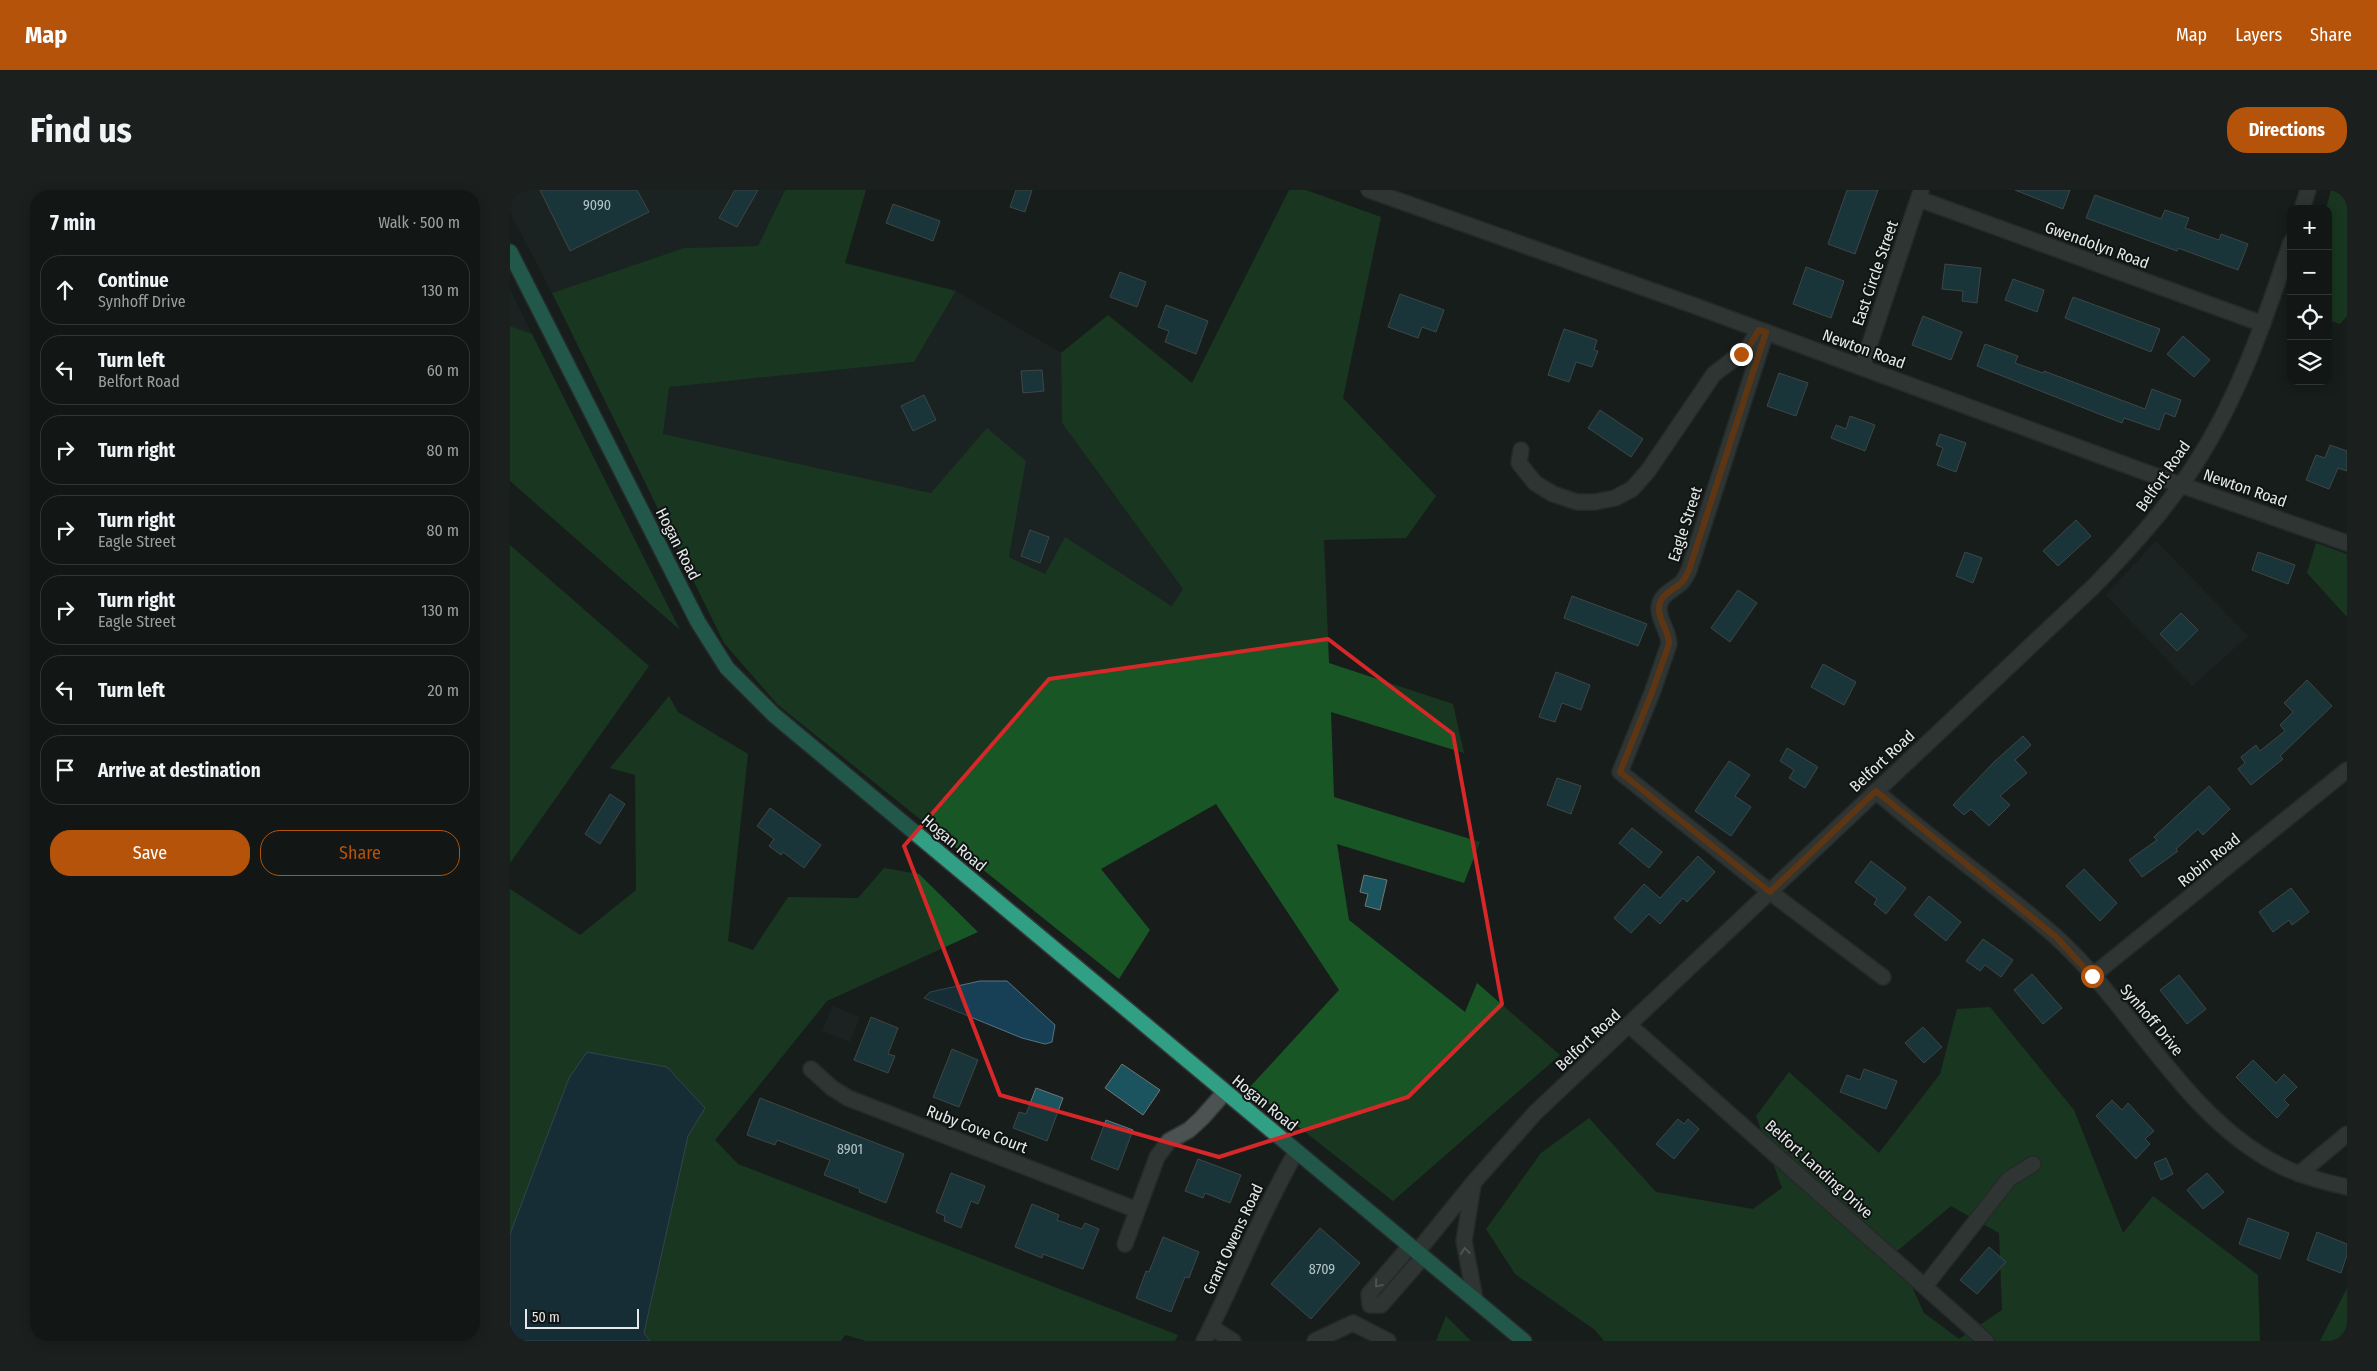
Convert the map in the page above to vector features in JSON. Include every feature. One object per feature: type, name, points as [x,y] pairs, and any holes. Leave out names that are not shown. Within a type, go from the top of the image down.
[{"type":"main road","name":"Hogan Road","points":[[510,252],[698,622],[727,668],[774,716],[1224,1093],[1524,1341]]},
{"type":"street","name":"Newton Road","points":[[1369,190],[2347,542]]},
{"type":"street","points":[[2303,205],[2308,190]]},
{"type":"street","name":"Gwendolyn Road","points":[[1920,195],[2263,324]]},
{"type":"street","name":"East Circle Street","points":[[1862,367],[1920,195]]},
{"type":"street","name":"Belfort Road","points":[[1353,1323],[1370,1305],[1369,1294],[1417,1252],[1474,1182],[1535,1113],[2093,587],[2134,545],[2182,484],[2199,459],[2234,394],[2263,324],[2288,250]]},
{"type":"street","points":[[1521,450],[1519,463],[1535,483],[1553,494],[1577,502],[1594,502],[1615,498],[1632,489],[1648,471],[1714,374],[1748,348],[1762,331]]},
{"type":"street","name":"Eagle Street","points":[[1762,331],[1689,570],[1682,582],[1665,595],[1660,602],[1659,611],[1669,636],[1669,644],[1620,772],[1770,892]]},
{"type":"street","name":"Robin Road","points":[[2092,976],[2347,770]]},
{"type":"street","name":"Synhoff Drive","points":[[1876,791],[2056,937],[2092,976],[2189,1092],[2225,1127],[2254,1150],[2279,1165],[2299,1174],[2347,1187]]},
{"type":"street","points":[[1770,892],[1883,977]]},
{"type":"street","name":"Belfort Landing Drive","points":[[1629,1024],[1986,1341]]},
{"type":"street","name":"Ruby Cove Court","points":[[812,1069],[832,1088],[848,1098],[1137,1210]]},
{"type":"street","points":[[1125,1244],[1157,1157],[1169,1141],[1188,1130],[1202,1118],[1224,1093]]},
{"type":"street","points":[[2299,1174],[2347,1134]]},
{"type":"street","name":"Grant Owens Road","points":[[1204,1341],[1273,1192],[1296,1152]]},
{"type":"street","points":[[1925,1286],[2009,1178],[2033,1164]]},
{"type":"street","points":[[1474,1182],[1464,1241],[1475,1299]]},
{"type":"street","points":[[1315,1341],[1353,1323],[1388,1341]]},
{"type":"street","points":[[1211,1327],[1233,1341]]},
{"type":"highlighted area","points":[[1328,639],[1453,734],[1502,1004],[1408,1097],[1219,1157],[1000,1095],[904,846],[1049,679]]},
{"type":"shaded area","points":[[510,190],[785,190],[758,246],[684,248],[552,293],[510,212]]},
{"type":"shaded area","points":[[510,290],[532,334],[510,326]]},
{"type":"shaded area","points":[[956,291],[1061,353],[1062,423],[1183,589],[1173,606],[1065,537],[1045,574],[1009,557],[1026,461],[931,493],[663,434],[668,387],[914,362]]},
{"type":"shaded area","points":[[2156,541],[2248,636],[2192,686],[2106,595]]},
{"type":"shaded area","points":[[833,1006],[860,1017],[850,1042],[822,1031]]},
{"type":"green space","points":[[785,190],[866,190],[845,263],[956,291],[914,362],[669,387],[663,434],[931,493],[987,428],[1026,461],[1009,557],[1045,574],[1065,537],[1172,606],[1183,589],[1062,423],[1061,353],[1108,315],[1192,383],[1289,190],[1306,190],[1381,217],[1343,398],[1436,496],[1406,538],[1324,540],[1329,663],[1453,704],[1464,753],[1331,712],[1334,797],[1480,842],[1464,883],[1337,844],[1349,920],[1465,1012],[1477,983],[1560,1055],[1393,1201],[1249,1088],[1339,990],[1216,804],[1101,869],[1150,930],[1119,979],[778,705],[724,643],[552,293],[684,248],[758,246]]},
{"type":"green space","points":[[2331,190],[2347,190],[2347,316],[2340,324],[2332,321],[2332,205],[2327,205]]},
{"type":"green space","points":[[510,326],[532,334],[680,630],[510,481]]},
{"type":"green space","points":[[2316,543],[2347,554],[2347,617],[2307,573]]},
{"type":"green space","points":[[510,545],[649,666],[510,863]]},
{"type":"green space","points":[[669,696],[678,712],[748,754],[728,941],[753,950],[788,897],[858,898],[884,868],[919,874],[978,932],[827,1001],[715,1140],[738,1164],[1178,1335],[1175,1341],[866,1341],[845,1335],[841,1341],[650,1341],[644,1333],[688,1136],[704,1108],[667,1067],[587,1052],[569,1078],[510,1234],[510,889],[580,935],[636,890],[635,775],[610,768]]},
{"type":"green space","points":[[1990,1007],[2074,1110],[2123,1233],[2153,1196],[2258,1275],[2260,1341],[1604,1341],[1595,1330],[1515,1274],[1486,1229],[1541,1153],[1589,1118],[1656,1192],[1753,1209],[1782,1188],[1756,1116],[1789,1072],[1879,1153],[1940,1074],[1957,1009]],"holes":[[[1951,1206],[1999,1233],[2002,1310],[1959,1339],[1924,1313],[1896,1252]]]},
{"type":"green space","points":[[2347,1288],[2347,1341],[2320,1341]]},
{"type":"green space","points":[[1446,1316],[1471,1341],[1436,1341]]},
{"type":"water","points":[[980,981],[1007,981],[1055,1025],[1052,1042],[1045,1044],[1022,1038],[924,998],[930,992]]},
{"type":"water","points":[[587,1052],[667,1067],[705,1108],[688,1136],[644,1333],[650,1341],[510,1341],[510,1234],[569,1078]]},
{"type":"building","points":[[540,190],[637,190],[649,212],[570,251]]},
{"type":"building","points":[[735,190],[758,190],[737,227],[719,218]]},
{"type":"building","points":[[1016,190],[1032,190],[1025,212],[1010,207]]},
{"type":"building","points":[[1847,190],[1878,190],[1855,254],[1828,244]]},
{"type":"building","points":[[2015,190],[2070,190],[2063,209]]},
{"type":"building","points":[[2095,195],[2161,219],[2165,210],[2189,218],[2185,228],[2219,240],[2221,234],[2248,244],[2238,270],[2178,248],[2177,251],[2086,218]]},
{"type":"building","points":[[893,204],[940,221],[933,241],[886,223]]},
{"type":"building","points":[[1945,264],[1981,268],[1977,303],[1962,301],[1963,291],[1942,289]]},
{"type":"building","points":[[1806,267],[1844,281],[1831,318],[1793,304]]},
{"type":"building","points":[[1120,272],[1146,282],[1137,307],[1110,297]]},
{"type":"building","points":[[2013,279],[2044,290],[2037,312],[2005,300]]},
{"type":"building","points":[[1400,294],[1444,310],[1436,332],[1422,327],[1418,338],[1388,327]]},
{"type":"building","points":[[2073,297],[2160,329],[2151,352],[2065,318]]},
{"type":"building","points":[[1166,305],[1208,321],[1196,354],[1165,342],[1169,331],[1158,327]]},
{"type":"building","points":[[1923,316],[1962,332],[1951,360],[1912,345]]},
{"type":"building","points":[[1564,329],[1597,340],[1594,350],[1598,351],[1592,367],[1576,362],[1569,382],[1548,375]]},
{"type":"building","points":[[2183,336],[2210,360],[2194,377],[2167,354]]},
{"type":"building","points":[[1985,344],[2018,356],[2015,363],[2043,373],[2044,371],[2145,409],[2152,389],[2181,400],[2175,417],[2165,413],[2159,430],[2124,418],[2122,423],[1977,366]]},
{"type":"building","points":[[1042,370],[1044,391],[1023,393],[1021,371]]},
{"type":"building","points":[[1779,373],[1808,383],[1796,416],[1767,406]]},
{"type":"building","points":[[924,395],[936,420],[913,431],[901,406]]},
{"type":"building","points":[[1600,410],[1643,439],[1631,457],[1588,428]]},
{"type":"building","points":[[1850,416],[1875,425],[1865,451],[1831,438],[1836,425],[1846,429]]},
{"type":"building","points":[[1940,434],[1966,443],[1956,472],[1937,465],[1943,448],[1936,445]]},
{"type":"building","points":[[2330,445],[2347,451],[2347,471],[2338,468],[2329,489],[2306,480],[2316,455],[2325,458]]},
{"type":"building","points":[[2076,520],[2091,536],[2058,566],[2043,551]]},
{"type":"building","points":[[1030,530],[1049,537],[1040,563],[1021,556]]},
{"type":"building","points":[[1965,552],[1982,558],[1973,583],[1956,576]]},
{"type":"building","points":[[2258,552],[2295,565],[2288,584],[2252,570]]},
{"type":"building","points":[[1738,590],[1757,603],[1730,642],[1711,628]]},
{"type":"building","points":[[1572,596],[1647,624],[1638,646],[1564,618]]},
{"type":"building","points":[[2181,613],[2198,630],[2177,651],[2160,634]]},
{"type":"building","points":[[1823,664],[1856,682],[1844,705],[1811,687]]},
{"type":"building","points":[[1556,672],[1590,685],[1581,710],[1562,703],[1555,722],[1539,717]]},
{"type":"building","points":[[2307,680],[2332,706],[2280,756],[2283,759],[2251,785],[2238,769],[2245,763],[2241,757],[2256,745],[2260,751],[2285,731],[2280,725],[2293,712],[2284,703]]},
{"type":"building","points":[[2023,736],[2031,745],[2015,760],[2027,773],[2000,796],[2010,805],[1989,826],[1971,809],[1964,815],[1953,805],[1994,762]]},
{"type":"building","points":[[1787,748],[1818,767],[1805,788],[1789,778],[1794,770],[1780,761]]},
{"type":"building","points":[[1729,761],[1750,775],[1735,796],[1751,807],[1731,836],[1695,811]]},
{"type":"building","points":[[1557,778],[1581,786],[1571,814],[1547,805]]},
{"type":"building","points":[[2209,786],[2230,809],[2203,835],[2198,829],[2176,849],[2178,851],[2142,877],[2129,860],[2157,840],[2154,837]]},
{"type":"building","points":[[610,794],[625,804],[600,844],[585,834]]},
{"type":"building","points":[[770,808],[821,845],[804,868],[783,852],[781,855],[769,846],[774,839],[757,826]]},
{"type":"building","points":[[1632,828],[1662,852],[1649,868],[1619,843]]},
{"type":"building","points":[[1698,856],[1715,872],[1687,902],[1683,898],[1660,924],[1649,914],[1631,933],[1614,918],[1644,884],[1660,898]]},
{"type":"building","points":[[1871,861],[1906,888],[1886,914],[1874,904],[1877,899],[1855,882]]},
{"type":"building","points":[[2084,869],[2117,903],[2100,921],[2066,886]]},
{"type":"building","points":[[1364,875],[1387,880],[1380,910],[1365,906],[1368,894],[1360,892]]},
{"type":"building","points":[[2291,888],[2309,912],[2292,925],[2289,920],[2273,932],[2259,912]]},
{"type":"building","points":[[1929,896],[1961,922],[1946,941],[1914,915]]},
{"type":"building","points":[[1983,939],[2013,960],[2001,977],[1985,965],[1980,971],[1966,961]]},
{"type":"building","points":[[2032,974],[2062,1008],[2043,1024],[2014,990]]},
{"type":"building","points":[[2179,975],[2206,1009],[2187,1024],[2160,990]]},
{"type":"building","points":[[871,1017],[898,1028],[888,1054],[895,1056],[888,1073],[854,1060]]},
{"type":"building","points":[[1923,1027],[1942,1047],[1924,1063],[1905,1043]]},
{"type":"building","points":[[952,1049],[978,1060],[959,1107],[933,1097]]},
{"type":"building","points":[[2253,1060],[2276,1083],[2284,1074],[2297,1087],[2284,1100],[2289,1105],[2277,1118],[2236,1077]]},
{"type":"building","points":[[1122,1064],[1160,1090],[1143,1115],[1105,1088]]},
{"type":"building","points":[[1864,1069],[1897,1081],[1886,1109],[1840,1092],[1847,1075],[1860,1080]]},
{"type":"building","points":[[1036,1088],[1063,1098],[1047,1141],[1013,1128],[1019,1112],[1026,1114]]},
{"type":"building","points":[[760,1098],[904,1154],[886,1203],[859,1192],[860,1189],[824,1175],[830,1160],[777,1140],[775,1145],[747,1135]]},
{"type":"building","points":[[2112,1100],[2122,1110],[2128,1103],[2154,1131],[2145,1139],[2150,1144],[2136,1159],[2096,1116]]},
{"type":"building","points":[[1678,1119],[1684,1124],[1688,1119],[1699,1129],[1674,1159],[1656,1144]]},
{"type":"building","points":[[1106,1120],[1133,1130],[1118,1170],[1091,1159]]},
{"type":"building","points":[[2166,1158],[2173,1174],[2161,1180],[2154,1163]]},
{"type":"building","points":[[1198,1159],[1241,1175],[1230,1203],[1205,1193],[1203,1198],[1185,1191]]},
{"type":"building","points":[[951,1173],[985,1186],[978,1204],[971,1201],[961,1228],[944,1221],[945,1216],[936,1212]]},
{"type":"building","points":[[2207,1173],[2224,1192],[2203,1209],[2187,1190]]},
{"type":"building","points":[[1032,1204],[1059,1215],[1057,1220],[1082,1229],[1085,1223],[1099,1229],[1083,1269],[1043,1254],[1042,1258],[1015,1247]]},
{"type":"building","points":[[2248,1218],[2289,1233],[2280,1259],[2239,1244]]},
{"type":"building","points":[[1320,1228],[1360,1263],[1311,1319],[1271,1284]]},
{"type":"building","points":[[2317,1232],[2347,1244],[2347,1255],[2341,1273],[2307,1260]]},
{"type":"building","points":[[1163,1237],[1199,1252],[1189,1278],[1185,1277],[1171,1312],[1136,1298],[1146,1271],[1149,1272]]},
{"type":"building","points":[[1989,1247],[2006,1262],[1977,1294],[1960,1280]]},
{"type":"route","points":[[1741,354],[1748,348],[1759,330],[1766,332],[1689,570],[1682,582],[1665,595],[1660,602],[1659,611],[1669,636],[1669,644],[1620,772],[1770,892],[1876,791],[2056,937],[2092,976]]}]
